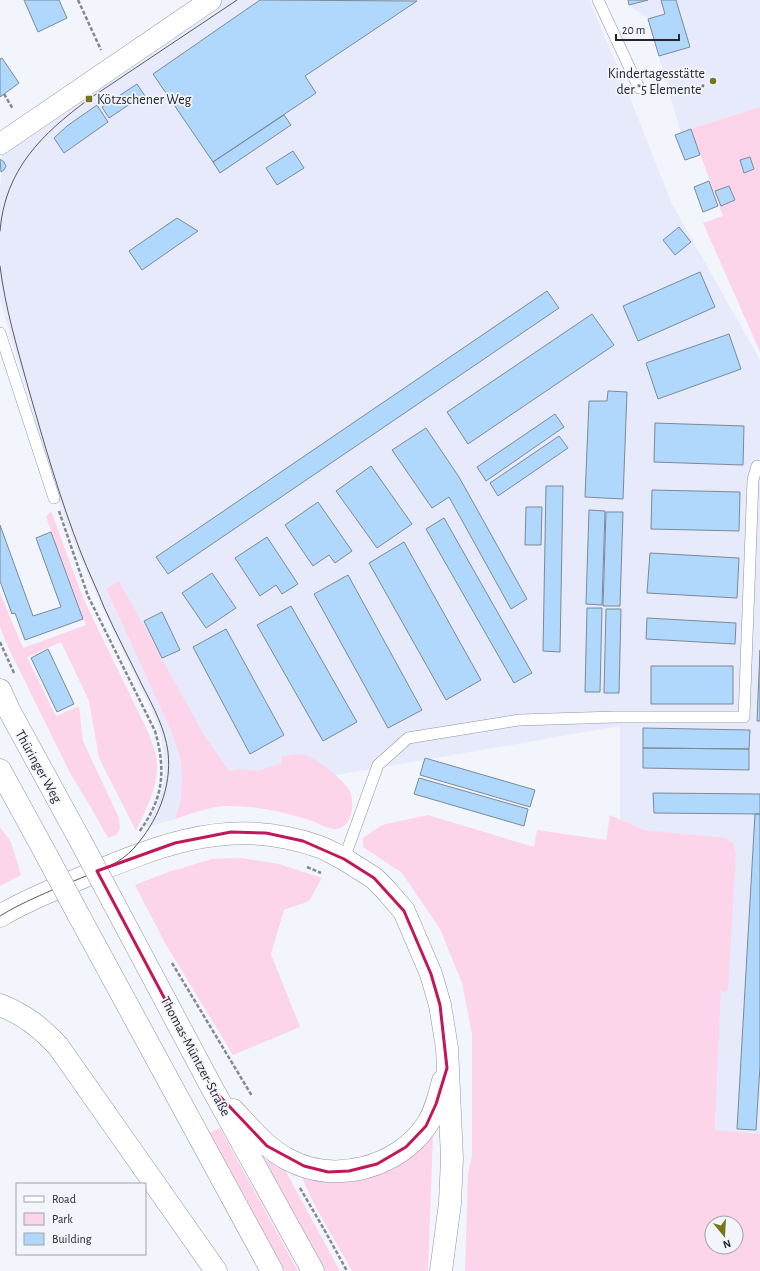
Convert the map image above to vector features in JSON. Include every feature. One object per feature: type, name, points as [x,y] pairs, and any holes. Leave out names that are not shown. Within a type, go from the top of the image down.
[{"type":"main road","name":"Thüringer Weg","points":[[0,690],[9,710],[80,840]]},
{"type":"main road","points":[[0,770],[272,1271]]},
{"type":"main road","points":[[0,916],[34,898],[136,855],[175,842],[231,832],[266,833],[303,841],[320,847],[344,859],[374,878],[404,911],[431,974],[438,999],[447,1048],[452,1158],[450,1203],[441,1271]]},
{"type":"main road","name":"Thomas-Müntzer-Straße","points":[[80,840],[212,1088],[313,1271]]},
{"type":"main road","points":[[0,1006],[28,1018],[44,1030],[58,1046],[216,1271]]},
{"type":"main road","points":[[212,1088],[267,1146],[289,1160],[304,1166],[328,1172],[349,1171],[377,1164],[406,1147],[426,1126],[436,1104],[447,1068]]},
{"type":"street","points":[[0,144],[211,0]]},
{"type":"lane","points":[[598,0],[639,88]]},
{"type":"lane","points":[[0,333],[54,498]]},
{"type":"lane","points":[[344,859],[378,765],[408,738],[518,720],[744,717],[753,480],[757,466]]},
{"type":"path","points":[[78,0],[110,68]]},
{"type":"path","points":[[54,498],[88,596],[155,731],[160,750],[162,771],[160,787],[153,808],[144,825],[136,835],[141,833]]},
{"type":"path","points":[[301,865],[327,876]]},
{"type":"path","points":[[170,958],[221,1045]]},
{"type":"path","points":[[325,1230],[347,1271]]},
{"type":"highlighted area","points":[[231,832],[266,833],[303,841],[344,859],[374,878],[404,911],[431,974],[440,1005],[447,1068],[436,1104],[426,1126],[406,1147],[377,1164],[349,1171],[328,1172],[304,1166],[267,1146],[212,1088],[97,871],[175,843]]},
{"type":"shaded area","points":[[223,0],[589,0],[623,80],[672,204],[760,360],[760,1134],[715,1131],[721,989],[620,841],[620,726],[233,793],[118,581],[106,590],[171,731],[180,757],[182,781],[180,803],[175,819],[145,828],[156,808],[163,786],[165,770],[162,741],[158,725],[101,605],[79,555],[61,508],[0,300],[0,190],[2,154],[82,94]]},
{"type":"shaded area","name":"Kindertagesstätte der \"5 Elemente\"","points":[[628,0],[760,0],[760,107],[681,133],[648,19],[629,5]]},
{"type":"green space","points":[[760,107],[760,352],[703,223],[723,216],[691,129]]},
{"type":"green space","points":[[51,511],[83,598],[149,734],[156,755],[157,775],[155,785],[136,831],[99,758],[89,701],[61,642],[27,657],[56,716],[79,706],[83,741],[119,818],[120,829],[116,835],[108,838],[70,773],[8,647],[0,627],[0,593],[23,648],[86,625],[46,517]]},
{"type":"green space","points":[[119,581],[204,735],[229,771],[241,769],[258,771],[282,763],[281,757],[290,755],[302,754],[310,757],[328,769],[348,788],[352,799],[352,812],[347,823],[342,827],[334,829],[285,813],[233,806],[210,808],[175,819],[180,803],[182,781],[180,757],[171,731],[106,589]]},
{"type":"green space","points":[[428,815],[534,847],[537,830],[606,840],[610,815],[644,830],[726,838],[733,843],[736,852],[728,990],[725,993],[721,990],[715,1130],[760,1134],[760,1271],[465,1271],[468,1173],[472,1156],[472,1034],[462,983],[440,929],[402,873],[363,847],[363,838],[382,825]]},
{"type":"green space","points":[[0,827],[11,842],[21,875],[0,886]]},
{"type":"green space","points":[[242,858],[279,864],[322,878],[309,901],[284,910],[271,954],[300,1027],[233,1055],[165,943],[135,885],[168,872],[212,859]]},
{"type":"green space","points":[[220,1128],[298,1271],[285,1271],[209,1133]]},
{"type":"green space","points":[[430,1135],[433,1137],[428,1271],[352,1271],[318,1211],[301,1175],[315,1179]]},
{"type":"green space","points":[[270,1159],[284,1168],[340,1271],[325,1271],[265,1161]]},
{"type":"building","points":[[24,0],[59,0],[67,18],[38,32]]},
{"type":"building","points":[[260,0],[417,1],[305,76],[316,93],[213,162],[153,74]]},
{"type":"building","points":[[628,0],[648,0],[629,5]]},
{"type":"building","points":[[661,0],[676,0],[690,47],[659,56],[648,19],[665,14]]},
{"type":"building","points":[[2,58],[19,83],[0,97],[0,59]]},
{"type":"building","points":[[137,84],[145,96],[145,100],[141,103],[136,100],[109,118],[102,107]]},
{"type":"building","points":[[97,105],[108,122],[64,153],[54,138],[67,126]]},
{"type":"building","points":[[284,115],[291,125],[220,173],[213,162]]},
{"type":"building","points":[[691,129],[700,155],[685,160],[675,135]]},
{"type":"building","points":[[293,151],[304,168],[277,185],[266,168]]},
{"type":"building","points":[[750,157],[754,169],[744,173],[740,160]]},
{"type":"building","points":[[0,159],[6,166],[1,172]]},
{"type":"building","points":[[709,181],[718,206],[703,212],[694,187]]},
{"type":"building","points":[[729,186],[735,200],[721,206],[715,191]]},
{"type":"building","points":[[177,218],[198,231],[142,270],[129,251]]},
{"type":"building","points":[[679,227],[691,242],[675,255],[663,240]]},
{"type":"building","points":[[700,272],[715,307],[638,341],[623,306]]},
{"type":"building","points":[[547,291],[559,308],[168,574],[156,557]]},
{"type":"building","points":[[592,314],[614,345],[468,444],[447,412]]},
{"type":"building","points":[[729,334],[741,369],[658,399],[646,363]]},
{"type":"building","points":[[608,391],[627,392],[623,499],[585,497],[589,401],[607,401]]},
{"type":"building","points":[[555,414],[564,427],[486,481],[477,467]]},
{"type":"building","points":[[655,423],[744,426],[743,465],[654,462]]},
{"type":"building","points":[[426,428],[459,477],[527,599],[511,609],[449,497],[432,508],[392,450]]},
{"type":"building","points":[[559,436],[568,448],[498,496],[490,483]]},
{"type":"building","points":[[371,466],[412,524],[377,548],[336,491]]},
{"type":"building","points":[[546,486],[563,486],[560,652],[543,651]]},
{"type":"building","points":[[652,490],[740,492],[739,531],[651,529]]},
{"type":"building","points":[[318,502],[352,551],[335,563],[329,555],[313,566],[285,525]]},
{"type":"building","points":[[526,507],[542,507],[541,545],[525,545]]},
{"type":"building","points":[[589,510],[605,511],[602,605],[586,604]]},
{"type":"building","points":[[606,512],[623,512],[620,606],[603,606]]},
{"type":"building","points":[[444,518],[532,673],[514,683],[426,529]]},
{"type":"building","points":[[0,525],[33,616],[61,607],[36,538],[51,532],[83,619],[25,640],[15,613],[12,614],[0,581]]},
{"type":"building","points":[[267,537],[298,584],[282,594],[276,585],[260,596],[235,558]]},
{"type":"building","points":[[404,542],[481,680],[446,700],[369,563]]},
{"type":"building","points":[[650,553],[739,558],[737,598],[647,593]]},
{"type":"building","points":[[212,573],[236,608],[206,628],[182,593]]},
{"type":"building","points":[[348,575],[422,710],[388,728],[314,594]]},
{"type":"building","points":[[291,606],[357,722],[323,741],[257,625]]},
{"type":"building","points":[[587,608],[602,608],[600,692],[585,692]]},
{"type":"building","points":[[606,609],[621,609],[619,693],[604,693]]},
{"type":"building","points":[[162,612],[180,650],[162,658],[144,621]]},
{"type":"building","points":[[647,618],[736,623],[735,644],[646,639]]},
{"type":"building","points":[[226,629],[284,735],[250,754],[193,647]]},
{"type":"building","points":[[48,649],[74,704],[57,712],[31,658]]},
{"type":"building","points":[[760,650],[760,721],[757,721]]},
{"type":"building","points":[[651,666],[733,666],[733,704],[651,704]]},
{"type":"building","points":[[643,728],[750,730],[749,749],[643,748]]},
{"type":"building","points":[[643,748],[749,749],[749,770],[643,768]]},
{"type":"building","points":[[425,758],[535,790],[530,807],[420,775]]},
{"type":"building","points":[[419,778],[528,809],[524,826],[414,794]]},
{"type":"building","points":[[653,793],[760,794],[760,814],[654,813]]},
{"type":"building","points":[[755,814],[760,814],[760,1066],[756,1130],[737,1129]]},
{"type":"tram line","points":[[0,231],[3,209],[9,189],[18,171],[29,155],[56,126],[89,99],[237,0]]},
{"type":"tram line","points":[[0,266],[8,312],[28,387],[66,512],[81,553],[104,607],[158,719],[167,743],[169,765],[165,791],[156,816],[142,838],[128,854],[109,866],[20,905],[0,916]]},
{"type":"place","name":"Kindertagesstätte der \"5 Elemente\"","points":[[713,81]]},
{"type":"place","name":"Kötzschener Weg","points":[[89,99]]}]
